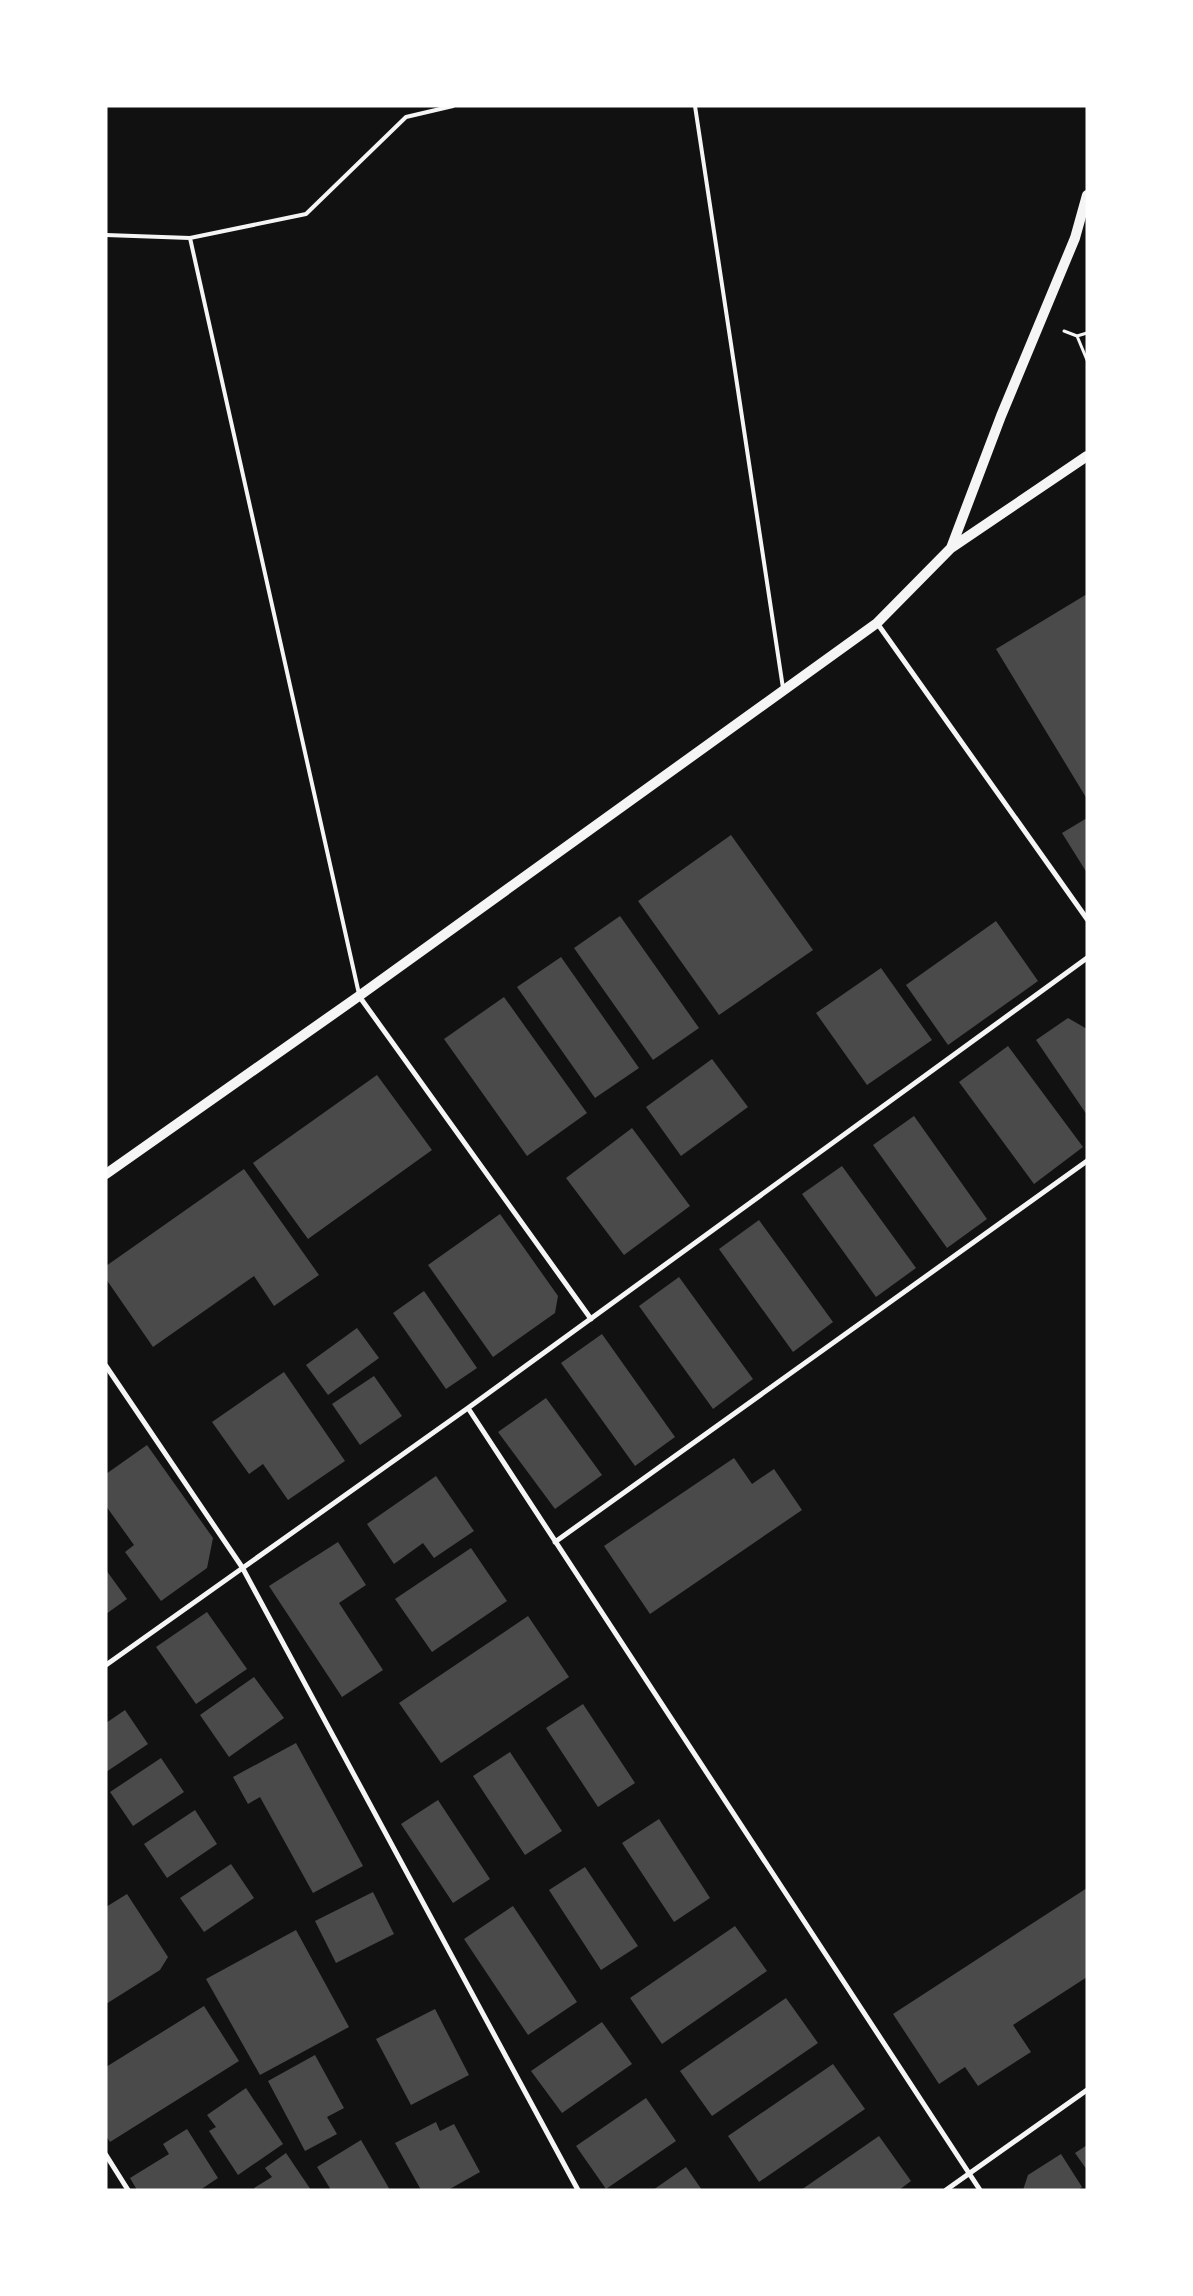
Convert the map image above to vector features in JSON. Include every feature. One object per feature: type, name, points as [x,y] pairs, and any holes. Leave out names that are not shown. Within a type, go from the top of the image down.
[{"type":"main road","points":[[951,548],[1001,416],[1075,238],[1087,195]]},
{"type":"main road","points":[[106,1174],[359,996],[877,623],[951,548],[1087,456]]},
{"type":"street","points":[[877,623],[1087,919]]},
{"type":"street","points":[[106,1665],[468,1408],[1087,958]]},
{"type":"street","points":[[359,996],[590,1319]]},
{"type":"street","points":[[555,1542],[1087,1161]]},
{"type":"street","points":[[106,1366],[242,1567],[578,2190]]},
{"type":"street","points":[[468,1408],[980,2190]]},
{"type":"street","points":[[946,2190],[1087,2090]]},
{"type":"street","points":[[106,2154],[128,2190]]},
{"type":"lane","points":[[106,235],[190,238],[306,214],[406,117],[453,106]]},
{"type":"lane","points":[[695,106],[784,690]]},
{"type":"lane","points":[[190,238],[359,996]]},
{"type":"path","points":[[1087,333],[1077,336],[1087,360]]},
{"type":"building","points":[[1087,594],[1087,799],[996,649]]},
{"type":"building","points":[[1087,818],[1087,873],[1062,833]]},
{"type":"building","points":[[731,835],[813,950],[719,1015],[638,901]]},
{"type":"building","points":[[620,916],[699,1028],[653,1060],[574,948]]},
{"type":"building","points":[[996,921],[1038,981],[948,1045],[906,985]]},
{"type":"building","points":[[561,957],[639,1068],[595,1098],[517,987]]},
{"type":"building","points":[[881,968],[932,1040],[867,1085],[816,1013]]},
{"type":"building","points":[[504,997],[587,1113],[527,1156],[444,1039]]},
{"type":"building","points":[[1068,1018],[1087,1029],[1087,1115],[1036,1040]]},
{"type":"building","points":[[1008,1046],[1083,1147],[1034,1184],[959,1082]]},
{"type":"building","points":[[712,1059],[748,1107],[681,1156],[646,1107]]},
{"type":"building","points":[[377,1075],[432,1150],[308,1239],[253,1163]]},
{"type":"building","points":[[914,1116],[987,1219],[947,1248],[873,1145]]},
{"type":"building","points":[[632,1128],[690,1206],[624,1255],[566,1178]]},
{"type":"building","points":[[842,1166],[916,1268],[876,1297],[802,1194]]},
{"type":"building","points":[[244,1169],[319,1275],[274,1306],[254,1276],[153,1347],[106,1279],[106,1266]]},
{"type":"building","points":[[500,1214],[558,1296],[555,1313],[493,1357],[428,1265]]},
{"type":"building","points":[[759,1220],[833,1322],[793,1352],[719,1249]]},
{"type":"building","points":[[679,1277],[753,1379],[713,1409],[639,1306]]},
{"type":"building","points":[[424,1291],[477,1368],[446,1389],[393,1313]]},
{"type":"building","points":[[357,1328],[379,1358],[328,1395],[306,1365]]},
{"type":"building","points":[[602,1334],[675,1437],[635,1466],[561,1363]]},
{"type":"building","points":[[284,1372],[345,1461],[288,1500],[263,1464],[249,1474],[212,1422]]},
{"type":"building","points":[[374,1376],[402,1416],[360,1445],[332,1404]]},
{"type":"building","points":[[546,1398],[602,1475],[555,1509],[498,1432]]},
{"type":"building","points":[[147,1445],[213,1538],[207,1568],[161,1601],[125,1552],[134,1545],[106,1506],[106,1474]]},
{"type":"building","points":[[734,1458],[752,1484],[774,1469],[802,1510],[650,1614],[604,1546]]},
{"type":"building","points":[[436,1476],[474,1531],[434,1558],[423,1543],[394,1564],[367,1524]]},
{"type":"building","points":[[338,1542],[366,1585],[339,1603],[383,1670],[342,1697],[269,1586]]},
{"type":"building","points":[[471,1548],[507,1601],[432,1652],[395,1599]]},
{"type":"building","points":[[106,1570],[127,1599],[106,1614]]},
{"type":"building","points":[[207,1612],[247,1669],[196,1704],[156,1647]]},
{"type":"building","points":[[528,1616],[569,1677],[441,1763],[399,1703]]},
{"type":"building","points":[[254,1677],[284,1718],[229,1757],[200,1715]]},
{"type":"building","points":[[583,1704],[635,1783],[598,1807],[546,1728]]},
{"type":"building","points":[[125,1710],[148,1744],[106,1772],[106,1723]]},
{"type":"building","points":[[296,1743],[363,1866],[313,1893],[260,1797],[248,1804],[233,1777]]},
{"type":"building","points":[[510,1752],[562,1831],[525,1855],[473,1776]]},
{"type":"building","points":[[161,1758],[184,1792],[133,1826],[110,1792]]},
{"type":"building","points":[[438,1800],[490,1879],[453,1903],[401,1824]]},
{"type":"building","points":[[195,1810],[217,1844],[167,1878],[144,1844]]},
{"type":"building","points":[[659,1819],[710,1898],[674,1922],[622,1843]]},
{"type":"building","points":[[231,1864],[254,1898],[204,1932],[180,1898]]},
{"type":"building","points":[[585,1867],[638,1946],[601,1970],[549,1890]]},
{"type":"building","points":[[1087,1888],[1087,1977],[1013,2025],[1031,2052],[978,2086],[965,2067],[939,2084],[893,2014]]},
{"type":"building","points":[[373,1892],[394,1934],[336,1963],[315,1921]]},
{"type":"building","points":[[127,1894],[168,1957],[160,1970],[106,2004],[106,1907]]},
{"type":"building","points":[[513,1906],[577,2002],[528,2035],[464,1939]]},
{"type":"building","points":[[735,1926],[767,1971],[662,2044],[630,1998]]},
{"type":"building","points":[[296,1930],[349,2027],[260,2075],[206,1979]]},
{"type":"building","points":[[786,1998],[818,2043],[712,2116],[680,2071]]},
{"type":"building","points":[[204,2006],[239,2061],[110,2142],[106,2136],[106,2067]]},
{"type":"building","points":[[435,2009],[469,2075],[411,2105],[376,2039]]},
{"type":"building","points":[[602,2022],[632,2064],[562,2113],[531,2071]]},
{"type":"building","points":[[315,2055],[344,2108],[327,2117],[337,2134],[305,2151],[268,2081]]},
{"type":"building","points":[[833,2064],[865,2109],[759,2182],[728,2136]]},
{"type":"building","points":[[246,2088],[283,2144],[238,2175],[209,2131],[216,2127],[207,2115]]},
{"type":"building","points":[[646,2098],[676,2141],[606,2189],[576,2146]]},
{"type":"building","points":[[436,2122],[440,2131],[454,2124],[480,2172],[448,2190],[421,2190],[395,2143]]},
{"type":"building","points":[[187,2129],[218,2178],[200,2190],[137,2190],[130,2178],[169,2154],[163,2144]]},
{"type":"building","points":[[879,2136],[911,2181],[899,2190],[801,2190]]},
{"type":"building","points":[[361,2140],[390,2190],[331,2190],[317,2167]]},
{"type":"building","points":[[1087,2145],[1087,2170],[1075,2153]]},
{"type":"building","points":[[286,2153],[311,2190],[255,2190],[254,2188],[272,2177],[265,2168]]},
{"type":"building","points":[[1061,2154],[1082,2187],[1078,2190],[1023,2190],[1028,2175]]},
{"type":"building","points":[[686,2167],[702,2190],[653,2190]]}]
